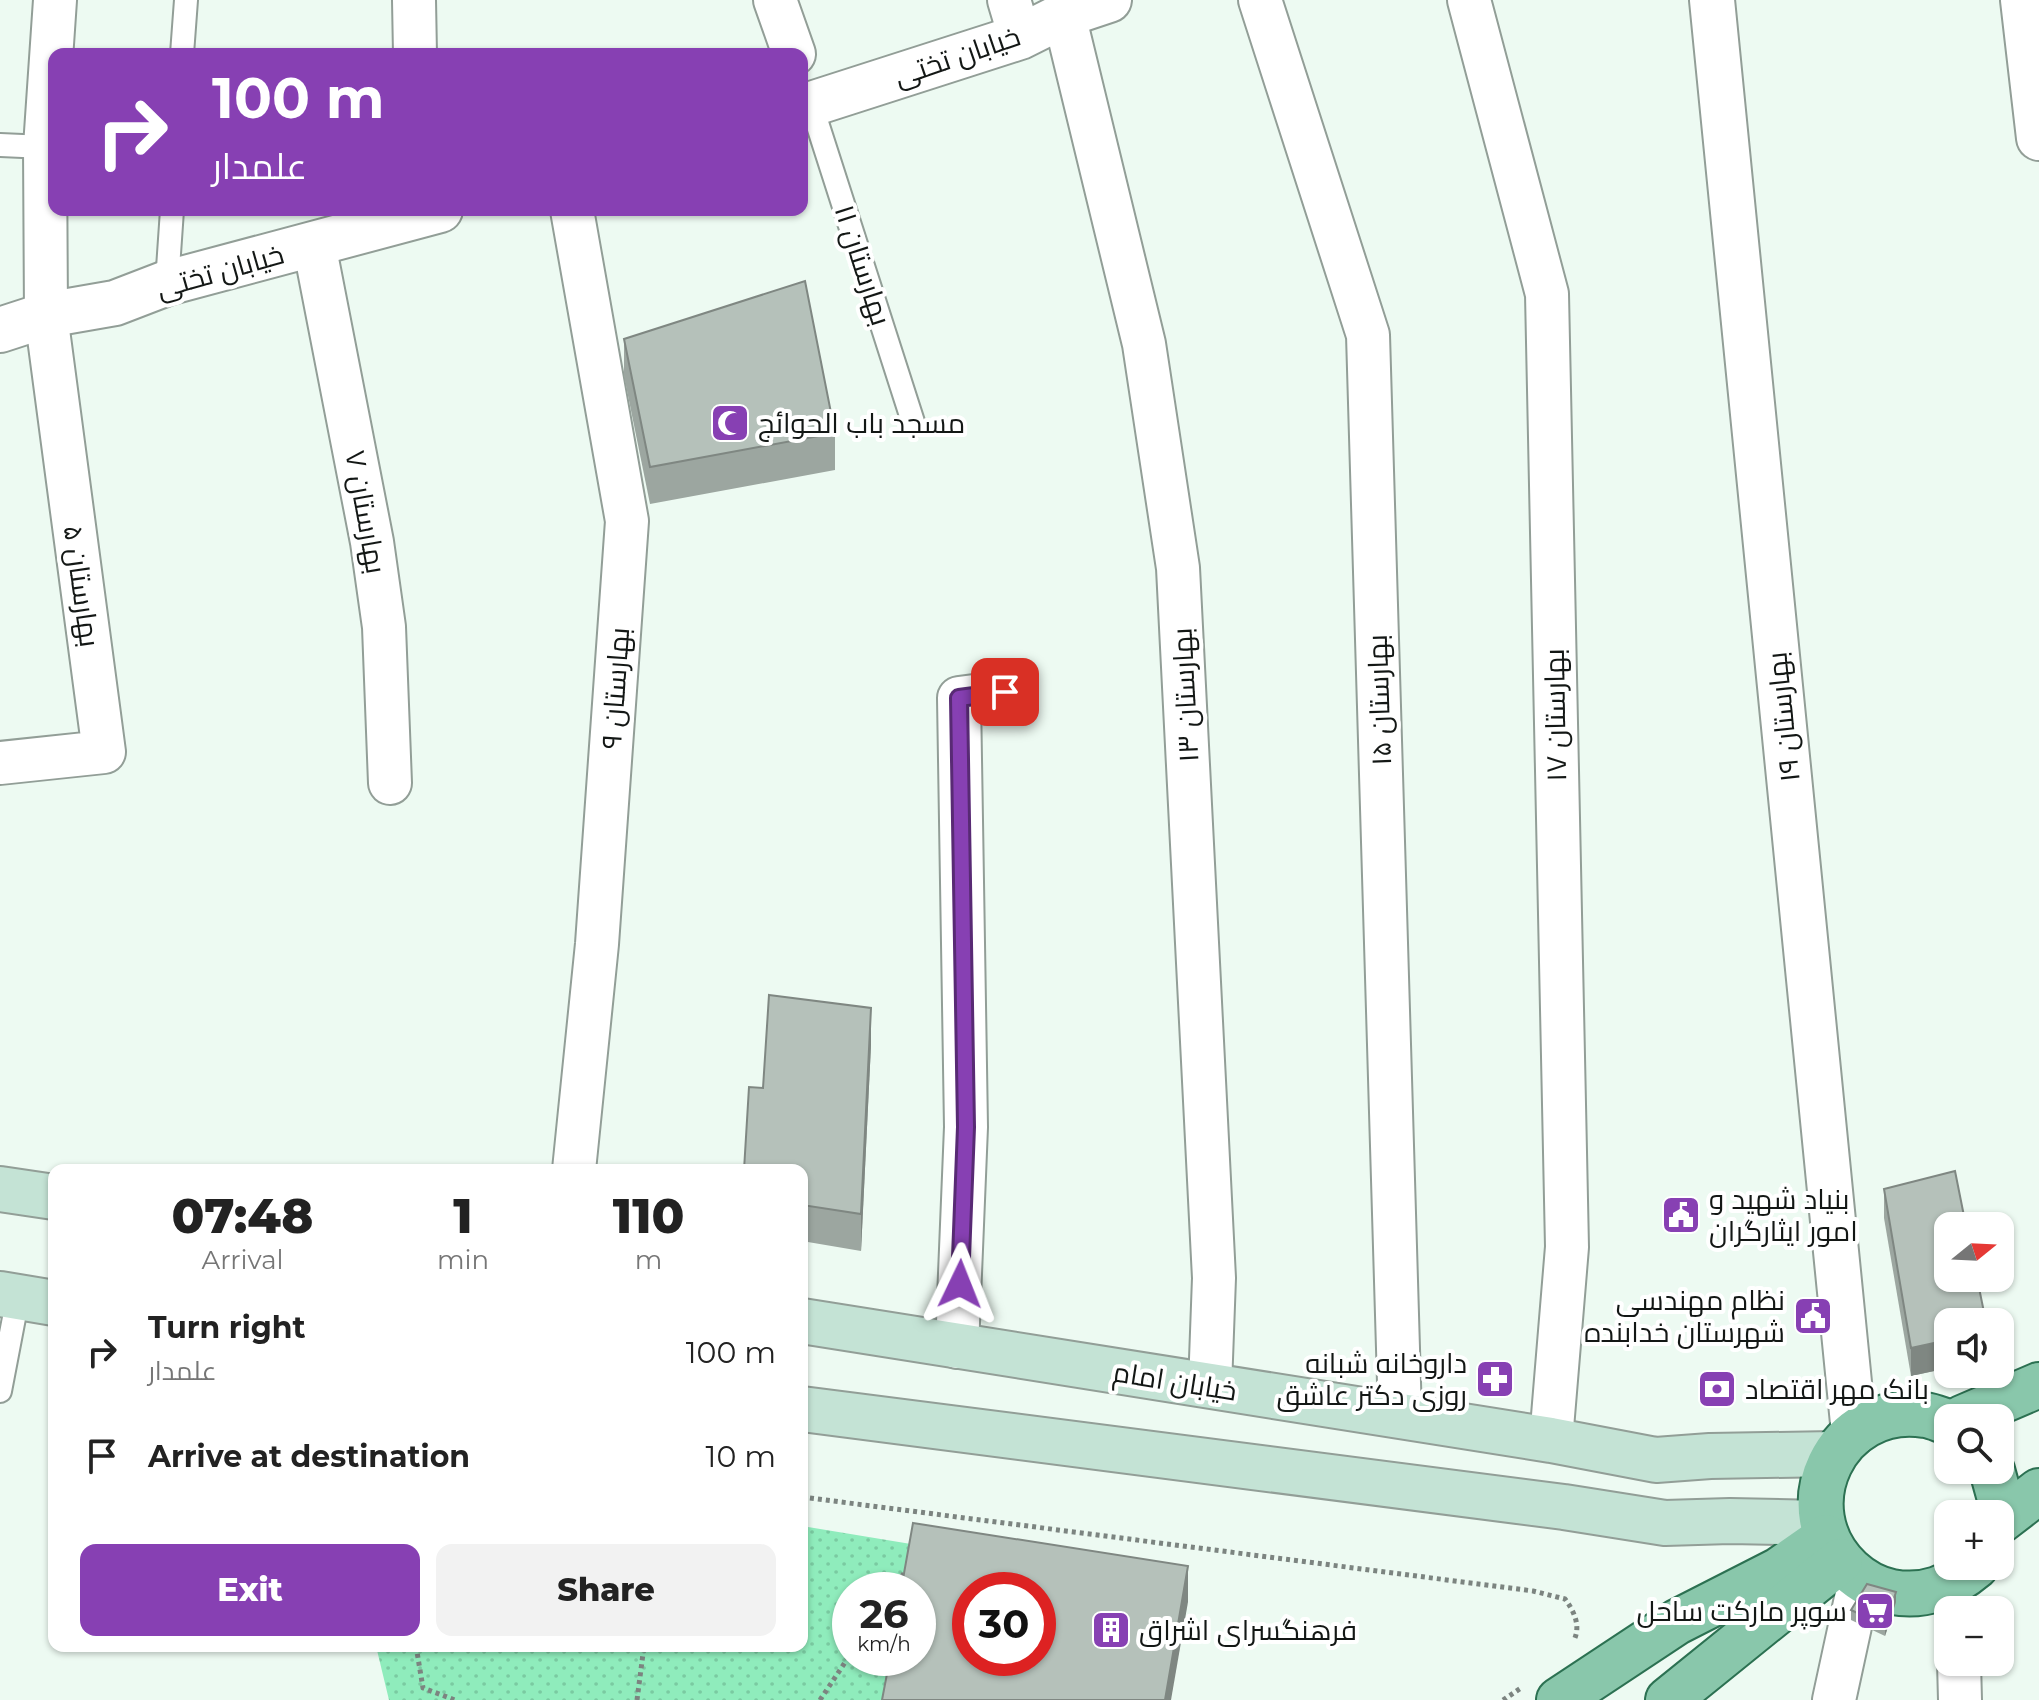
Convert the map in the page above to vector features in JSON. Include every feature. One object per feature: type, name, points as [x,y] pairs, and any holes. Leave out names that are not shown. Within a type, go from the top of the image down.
[{"type":"main road","points":[[0,1189],[48,1196]]},
{"type":"main road","name":"خیابان امام","points":[[808,1322],[1551,1440],[1656,1460],[1844,1444]]},
{"type":"main road","points":[[1995,1404],[2039,1385]]},
{"type":"main road","points":[[808,1410],[1533,1503],[1665,1523],[1730,1521],[1837,1550],[1883,1590],[1908,1595],[1962,1586]]},
{"type":"main road","points":[[1837,1550],[1820,1499],[1824,1476],[1844,1444],[1876,1420],[1900,1414],[1934,1418]]},
{"type":"main road","points":[[2014,1510],[2039,1491]]},
{"type":"main road","points":[[1543,1692],[1779,1570],[1837,1550]]},
{"type":"main road","points":[[1668,1700],[1837,1550]]},
{"type":"street","points":[[52,48],[55,0]]},
{"type":"street","points":[[414,0],[415,48]]},
{"type":"street","points":[[775,0],[792,48]]},
{"type":"street","name":"خیابان تختی","points":[[808,96],[1014,19],[1064,15],[1109,0]]},
{"type":"street","name":"بهارستان ۱۵","points":[[1260,0],[1368,335],[1400,1416]]},
{"type":"street","name":"بهارستان ۱۷","points":[[1469,0],[1547,294],[1567,1247],[1551,1440]]},
{"type":"street","name":"بهارستان ۱۹","points":[[1712,0],[1844,1444]]},
{"type":"street","points":[[2023,0],[2039,138]]},
{"type":"street","name":"بهارستان ۱۳","points":[[1064,15],[1144,344],[1178,568],[1214,1278],[1210,1386]]},
{"type":"street","points":[[46,315],[45,147],[48,103]]},
{"type":"street","name":"خیابان تختی","points":[[0,330],[46,315],[115,303],[167,283],[409,216]]},
{"type":"street","name":"بهارستان ۹","points":[[573,216],[627,521],[597,944],[575,1164]]},
{"type":"street","name":"بهارستان ۷","points":[[314,244],[372,542],[384,627],[390,783]]},
{"type":"street","name":"بهارستان ۵","points":[[0,763],[104,752],[46,315]]},
{"type":"street","points":[[957,1347],[966,1127],[959,698],[1005,692]]},
{"type":"street","points":[[1834,1700],[1837,1550]]},
{"type":"street","points":[[1959,1676],[1960,1700]]},
{"type":"lane","points":[[182,48],[186,0]]},
{"type":"lane","name":"بهارستان ۱۱","points":[[808,106],[914,425]]},
{"type":"lane","points":[[0,145],[45,147]]},
{"type":"lane","points":[[167,283],[172,216]]},
{"type":"lane","points":[[0,1391],[24,1298]]},
{"type":"path","points":[[808,1498],[1533,1591],[1565,1599],[1574,1612],[1577,1634],[1570,1648]]},
{"type":"path","points":[[905,1572],[913,1560]]},
{"type":"path","points":[[417,1652],[423,1688],[455,1700]]},
{"type":"path","points":[[637,1700],[643,1652]]},
{"type":"path","points":[[820,1700],[836,1676]]},
{"type":"path","points":[[1503,1700],[1543,1692]]},
{"type":"green space","points":[[808,1527],[917,1545],[912,1572],[832,1572],[832,1676],[895,1676],[890,1700],[389,1700],[377,1652],[808,1652]]},
{"type":"building","name":"مسجد باب الحوائج","points":[[805,281],[835,433],[650,467],[624,339]]},
{"type":"building","points":[[769,995],[871,1008],[861,1214],[808,1206],[808,1164],[744,1164],[749,1087],[763,1088]]},
{"type":"building","points":[[1955,1171],[1963,1212],[1934,1212],[1934,1292],[1980,1292],[1983,1308],[1934,1308],[1934,1343],[1911,1348],[1884,1189]]},
{"type":"building","name":"فرهنگسرای اشراق","points":[[913,1523],[1188,1566],[1165,1700],[882,1700],[887,1676],[936,1676],[936,1572],[904,1572]]},
{"type":"building","name":"سوپر مارکت ساحل","points":[[1867,1584],[1896,1592],[1885,1626],[1851,1610]]},
{"type":"place","name":"مسجد باب الحوائج","points":[[730,423]]},
{"type":"place","name":"بنیاد شهید و امور ایثارگران","points":[[1681,1215]]},
{"type":"place","name":"نظام مهندسی شهرستان خدابنده","points":[[1813,1316]]},
{"type":"place","name":"داروخانه شبانه روزی دکتر عاشق","points":[[1495,1379]]},
{"type":"place","name":"بانک مهر اقتصاد","points":[[1717,1389]]},
{"type":"place","name":"سوپر مارکت ساحل","points":[[1875,1611]]},
{"type":"place","name":"فرهنگسرای اشراق","points":[[1111,1630]]},
{"type":"route","points":[[960,1284],[966,1127],[959,698],[1005,692]]}]
